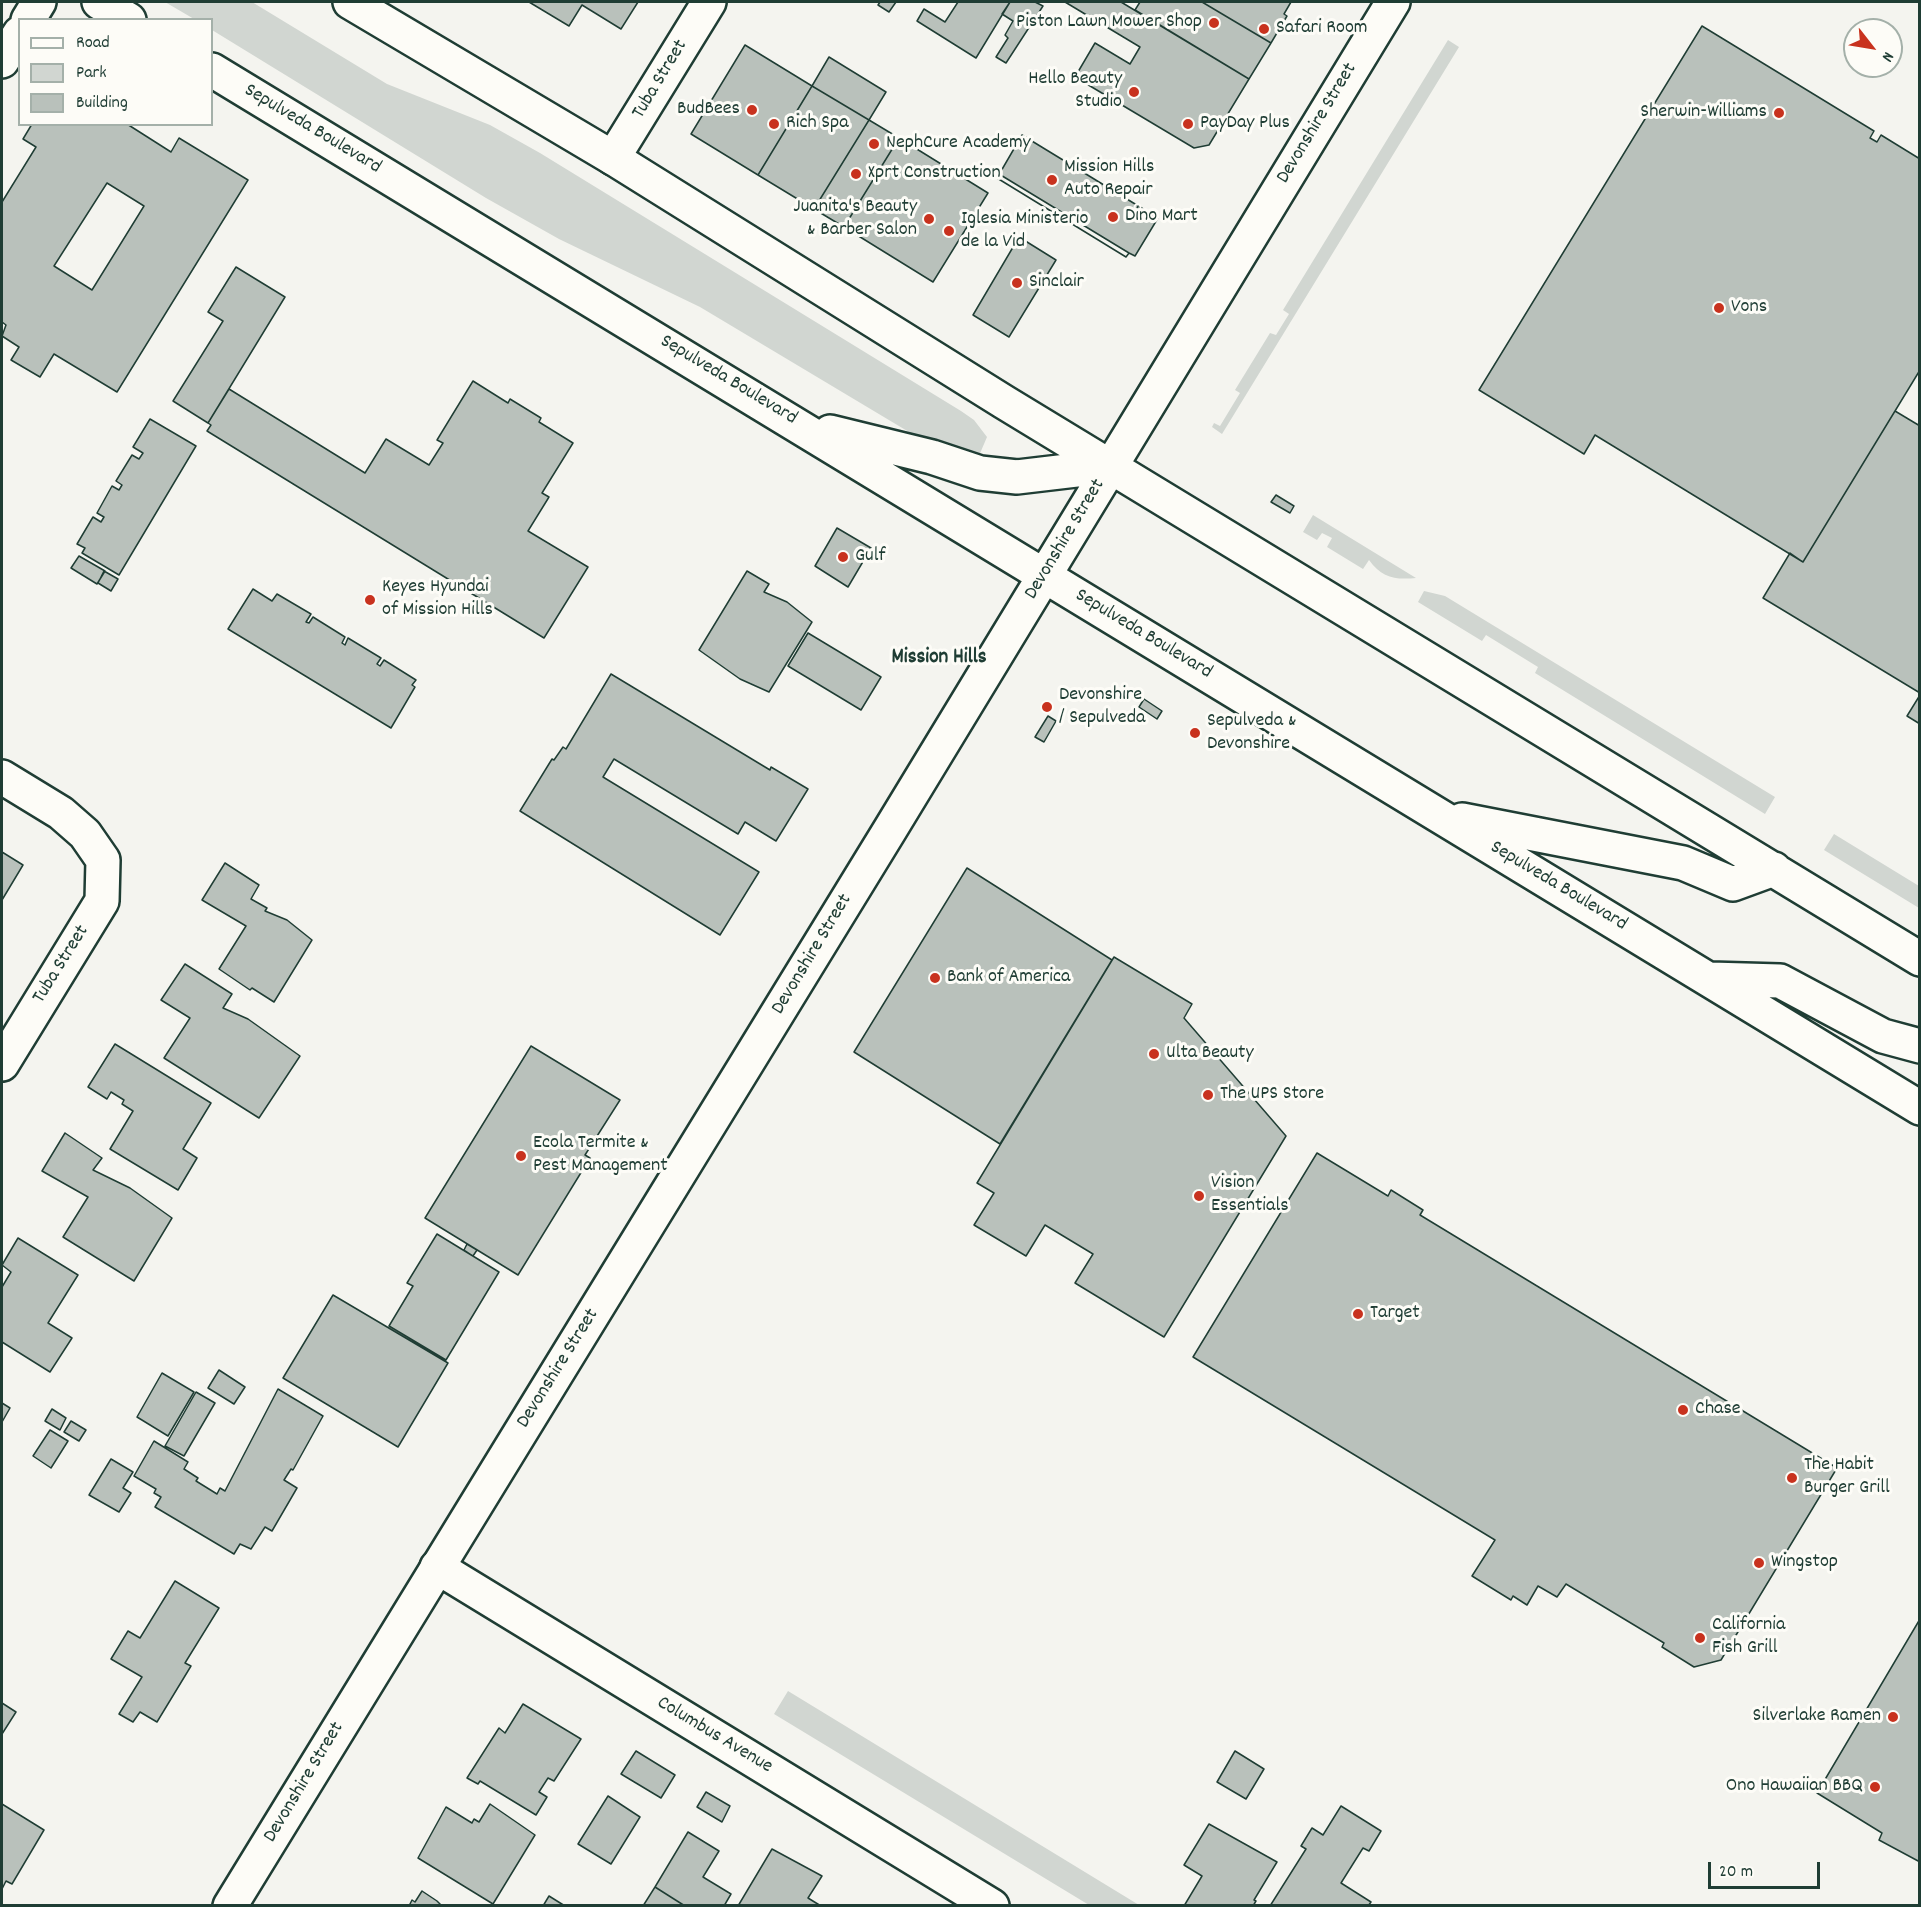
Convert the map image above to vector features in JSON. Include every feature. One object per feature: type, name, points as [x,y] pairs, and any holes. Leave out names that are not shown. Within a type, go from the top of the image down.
[{"type":"main road","points":[[29,18],[39,2]]},
{"type":"main road","points":[[99,2],[126,18]]},
{"type":"main road","points":[[350,2],[613,158],[1110,466],[1920,959]]},
{"type":"main road","name":"Tuba Street","points":[[613,158],[709,2]]},
{"type":"main road","name":"Devonshire Street","points":[[230,1905],[1393,2]]},
{"type":"main road","points":[[2,62],[18,36]]},
{"type":"main road","name":"Sepulveda Boulevard","points":[[213,70],[802,425],[1044,576],[1920,1108]]},
{"type":"main road","points":[[802,425],[932,457],[980,473],[1017,477],[1110,466]]},
{"type":"main road","name":"Tuba Street","points":[[2,777],[62,813],[85,834],[103,860],[102,901],[2,1064]]},
{"type":"main road","points":[[1440,815],[1683,863],[1733,884],[1773,870]]},
{"type":"main road","points":[[1708,979],[1780,981],[1883,1036],[1920,1046]]},
{"type":"main road","points":[[1838,1057],[1920,1069]]},
{"type":"main road","name":"Columbus Avenue","points":[[437,1567],[959,1897],[992,1905]]},
{"type":"green space","points":[[165,2],[252,2],[387,84],[490,125],[540,153],[974,420],[987,437],[978,458],[924,441],[700,307],[559,239],[486,198],[213,31],[213,18],[192,18]]},
{"type":"green space","points":[[1448,40],[1459,47],[1222,434],[1212,427],[1214,423],[1220,426],[1240,393],[1235,390],[1270,333],[1276,335],[1289,314],[1283,310]]},
{"type":"green space","points":[[1313,515],[1416,578],[1402,579],[1384,574],[1369,560],[1363,569],[1327,547],[1332,538],[1322,533],[1317,540],[1303,532]]},
{"type":"green space","points":[[1424,591],[1445,596],[1775,797],[1765,814],[1535,673],[1538,667],[1486,635],[1482,641],[1418,602]]},
{"type":"green space","points":[[1834,834],[1919,886],[1919,908],[1824,850]]},
{"type":"green space","points":[[788,1691],[1139,1905],[1089,1905],[774,1714]]},
{"type":"building","points":[[529,2],[638,2],[621,29],[582,5],[569,26]]},
{"type":"building","points":[[880,2],[896,2],[889,12],[878,5]]},
{"type":"building","points":[[958,2],[1010,2],[976,58],[917,21],[924,9],[945,22]]},
{"type":"building","points":[[1010,2],[1035,2],[1043,6],[1006,63],[996,57],[1008,38],[1005,35],[1013,21],[1002,14]]},
{"type":"building","points":[[1065,2],[1121,2],[1249,79],[1209,145],[1194,148],[1075,77],[1095,43],[1130,64],[1140,47]]},
{"type":"building","points":[[1140,2],[1202,2],[1271,43],[1249,79],[1135,10]]},
{"type":"building","name":"Safari Room","points":[[1202,2],[1291,2],[1284,14],[1287,16],[1271,43]]},
{"type":"building","points":[[1702,26],[1874,131],[1870,138],[1877,142],[1881,135],[1920,159],[1920,370],[1803,562],[1595,435],[1584,454],[1479,390]]},
{"type":"building","points":[[745,45],[812,86],[758,175],[691,134]]},
{"type":"building","points":[[829,57],[886,92],[869,120],[812,86]]},
{"type":"building","points":[[812,86],[869,120],[814,209],[758,175]]},
{"type":"building","points":[[869,120],[899,138],[844,227],[814,209]]},
{"type":"building","points":[[31,126],[130,126],[171,152],[179,138],[248,180],[117,392],[54,354],[40,377],[11,360],[19,347],[2,336],[6,325],[2,322],[2,202],[36,147],[23,139]],"holes":[[[107,183],[144,206],[92,290],[54,266]]]},
{"type":"building","points":[[1022,135],[1158,218],[1135,256],[1129,253],[1126,257],[997,178]]},
{"type":"building","points":[[899,138],[988,193],[933,282],[844,227]]},
{"type":"building","points":[[999,174],[1129,253],[1126,257],[997,178]]},
{"type":"building","name":"Sinclair","points":[[1019,237],[1056,260],[1009,337],[973,315]]},
{"type":"building","points":[[236,267],[285,297],[208,423],[173,401],[223,321],[208,312]]},
{"type":"building","points":[[473,381],[508,403],[510,399],[541,418],[539,422],[573,443],[542,493],[549,497],[528,531],[588,567],[544,638],[207,431],[211,425],[208,423],[229,389],[365,473],[386,439],[429,465],[443,443],[437,440]]},
{"type":"building","points":[[1895,411],[1920,426],[1920,693],[1763,598],[1790,553],[1803,562]]},
{"type":"building","points":[[150,419],[196,446],[119,575],[82,553],[85,548],[77,544],[93,517],[101,522],[104,517],[97,513],[112,486],[119,490],[122,485],[116,481],[132,455],[139,459],[143,453],[133,447]]},
{"type":"building","points":[[1276,495],[1294,506],[1290,513],[1271,502]]},
{"type":"building","points":[[837,528],[871,548],[848,587],[815,566]]},
{"type":"building","points":[[79,556],[105,571],[97,584],[71,568]]},
{"type":"building","points":[[104,571],[118,579],[111,591],[98,583]]},
{"type":"building","points":[[747,571],[769,584],[764,592],[787,602],[812,622],[769,692],[740,679],[699,650]]},
{"type":"building","points":[[253,589],[272,601],[277,594],[311,614],[306,622],[309,623],[313,617],[345,637],[342,643],[345,645],[348,638],[381,658],[377,664],[380,666],[384,660],[416,680],[412,685],[415,687],[391,728],[228,629]]},
{"type":"building","points":[[808,633],[881,677],[861,710],[788,666]]},
{"type":"building","points":[[611,674],[770,770],[771,767],[808,789],[776,841],[745,822],[738,834],[614,759],[603,777],[759,872],[720,935],[520,811],[552,759],[554,760],[563,747],[566,749]]},
{"type":"building","points":[[1920,695],[1920,724],[1907,716]]},
{"type":"building","points":[[1144,699],[1162,711],[1157,719],[1139,707]]},
{"type":"building","points":[[1048,716],[1056,721],[1044,742],[1035,737]]},
{"type":"building","points":[[2,852],[23,865],[2,900]]},
{"type":"building","points":[[225,863],[259,885],[251,899],[267,908],[265,911],[287,920],[312,940],[274,1002],[252,988],[250,990],[219,969],[246,926],[202,900]]},
{"type":"building","points":[[967,868],[1112,960],[1000,1144],[854,1052]]},
{"type":"building","points":[[1114,957],[1192,1004],[1184,1018],[1286,1136],[1164,1337],[1075,1283],[1093,1254],[1045,1225],[1026,1256],[974,1225],[994,1193],[977,1183]]},
{"type":"building","points":[[185,964],[232,994],[223,1008],[248,1019],[300,1056],[259,1118],[164,1058],[190,1018],[161,1000]]},
{"type":"building","points":[[115,1044],[211,1103],[183,1149],[197,1158],[178,1190],[110,1149],[133,1111],[122,1104],[124,1100],[111,1092],[107,1099],[88,1087]]},
{"type":"building","points":[[531,1046],[620,1100],[585,1155],[590,1158],[518,1275],[425,1218]]},
{"type":"building","points":[[65,1133],[102,1158],[93,1170],[130,1188],[172,1218],[134,1281],[63,1237],[88,1197],[42,1171]]},
{"type":"building","points":[[1317,1153],[1388,1196],[1391,1190],[1423,1210],[1420,1215],[1837,1468],[1721,1660],[1694,1667],[1662,1647],[1664,1643],[1566,1584],[1557,1597],[1538,1586],[1527,1605],[1513,1596],[1511,1600],[1472,1576],[1495,1540],[1193,1357]]},
{"type":"building","points":[[437,1234],[499,1272],[446,1360],[389,1326],[413,1286],[407,1283]]},
{"type":"building","points":[[18,1238],[78,1275],[48,1323],[72,1338],[50,1372],[2,1342],[2,1287],[11,1272],[2,1265]]},
{"type":"building","points":[[467,1244],[477,1250],[473,1256],[464,1250]]},
{"type":"building","points":[[333,1295],[448,1363],[398,1447],[283,1378]]},
{"type":"building","points":[[219,1370],[245,1387],[234,1404],[208,1388]]},
{"type":"building","points":[[162,1373],[194,1392],[168,1436],[137,1417]]},
{"type":"building","points":[[278,1389],[323,1416],[293,1470],[291,1469],[284,1480],[297,1488],[272,1531],[265,1527],[251,1549],[240,1544],[234,1554],[155,1507],[161,1497],[154,1493],[156,1489],[134,1476],[154,1441],[188,1462],[184,1469],[198,1478],[196,1481],[217,1494],[220,1488],[225,1491]]},
{"type":"building","points":[[196,1392],[215,1403],[184,1456],[165,1446]]},
{"type":"building","points":[[2,1403],[10,1408],[2,1422]]},
{"type":"building","points":[[52,1409],[66,1418],[60,1430],[45,1421]]},
{"type":"building","points":[[71,1421],[86,1430],[79,1441],[64,1432]]},
{"type":"building","points":[[50,1430],[68,1441],[51,1468],[33,1456]]},
{"type":"building","points":[[111,1459],[133,1472],[123,1488],[131,1493],[119,1512],[89,1495]]},
{"type":"building","points":[[175,1581],[219,1608],[185,1663],[191,1666],[157,1722],[140,1712],[133,1722],[119,1714],[142,1677],[111,1659],[128,1631],[140,1638]]},
{"type":"building","points":[[1920,1619],[1920,1862],[1879,1840],[1882,1833],[1817,1793]]},
{"type":"building","points":[[2,1703],[16,1712],[2,1734]]},
{"type":"building","points":[[523,1704],[581,1739],[554,1781],[548,1778],[539,1792],[547,1797],[536,1815],[480,1781],[478,1784],[467,1778],[499,1728],[505,1733]]},
{"type":"building","points":[[636,1751],[675,1775],[661,1798],[621,1774]]},
{"type":"building","points":[[1235,1751],[1264,1769],[1246,1799],[1217,1782]]},
{"type":"building","points":[[706,1792],[730,1806],[722,1822],[697,1807]]},
{"type":"building","points":[[608,1796],[640,1817],[611,1864],[578,1844]]},
{"type":"building","points":[[2,1804],[44,1830],[12,1884],[6,1881],[2,1889]]},
{"type":"building","points":[[490,1804],[535,1835],[493,1904],[418,1858],[446,1807],[472,1823],[474,1819],[479,1822]]},
{"type":"building","points":[[1341,1806],[1381,1831],[1369,1851],[1363,1848],[1341,1883],[1371,1902],[1368,1906],[1270,1906],[1306,1849],[1301,1846],[1312,1828],[1323,1835]]},
{"type":"building","points":[[1209,1824],[1277,1862],[1254,1900],[1256,1901],[1253,1906],[1184,1906],[1202,1876],[1184,1865]]},
{"type":"building","points":[[688,1832],[719,1851],[703,1877],[731,1894],[724,1906],[685,1906],[655,1887]]},
{"type":"building","points":[[772,1849],[822,1876],[808,1898],[821,1906],[738,1906]]},
{"type":"building","points":[[655,1887],[685,1906],[643,1906]]},
{"type":"building","points":[[422,1891],[442,1906],[409,1906],[412,1900],[415,1902]]},
{"type":"building","points":[[549,1896],[565,1906],[543,1906]]},
{"type":"place","name":"Piston Lawn Mower Shop","points":[[1214,23]]},
{"type":"place","name":"Safari Room","points":[[1264,29]]},
{"type":"place","name":"Hello Beauty Studio","points":[[1134,92]]},
{"type":"place","name":"BudBees","points":[[752,110]]},
{"type":"place","name":"Sherwin-Williams","points":[[1779,113]]},
{"type":"place","name":"Rich Spa","points":[[774,124]]},
{"type":"place","name":"PayDay Plus","points":[[1188,124]]},
{"type":"place","name":"NephCure Academy","points":[[874,144]]},
{"type":"place","name":"Xprt Construction","points":[[856,174]]},
{"type":"place","name":"Mission Hills Auto Repair","points":[[1052,180]]},
{"type":"place","name":"Dino Mart","points":[[1113,217]]},
{"type":"place","name":"Juanita's Beauty & Barber Salon","points":[[929,219]]},
{"type":"place","name":"Iglesia Ministerio de la Vid","points":[[949,231]]},
{"type":"place","name":"Sinclair","points":[[1017,283]]},
{"type":"place","name":"Vons","points":[[1719,308]]},
{"type":"place","name":"Gulf","points":[[843,557]]},
{"type":"place","name":"Keyes Hyundai of Mission Hills","points":[[370,600]]},
{"type":"place","name":"Devonshire / Sepulveda","points":[[1047,707]]},
{"type":"place","name":"Sepulveda & Devonshire","points":[[1195,733]]},
{"type":"place","name":"Bank of America","points":[[935,978]]},
{"type":"place","name":"Ulta Beauty","points":[[1154,1054]]},
{"type":"place","name":"The UPS Store","points":[[1208,1095]]},
{"type":"place","name":"Ecola Termite & Pest Management","points":[[521,1156]]},
{"type":"place","name":"Vision Essentials","points":[[1199,1196]]},
{"type":"place","name":"Target","points":[[1358,1314]]},
{"type":"place","name":"Chase","points":[[1683,1410]]},
{"type":"place","name":"The Habit Burger Grill","points":[[1792,1478]]},
{"type":"place","name":"Wingstop","points":[[1759,1563]]},
{"type":"place","name":"California Fish Grill","points":[[1700,1638]]},
{"type":"place","name":"Silverlake Ramen","points":[[1893,1717]]},
{"type":"place","name":"Ono Hawaiian BBQ","points":[[1875,1787]]},
{"type":"district","name":"Mission Hills","points":[[939,659]]}]
